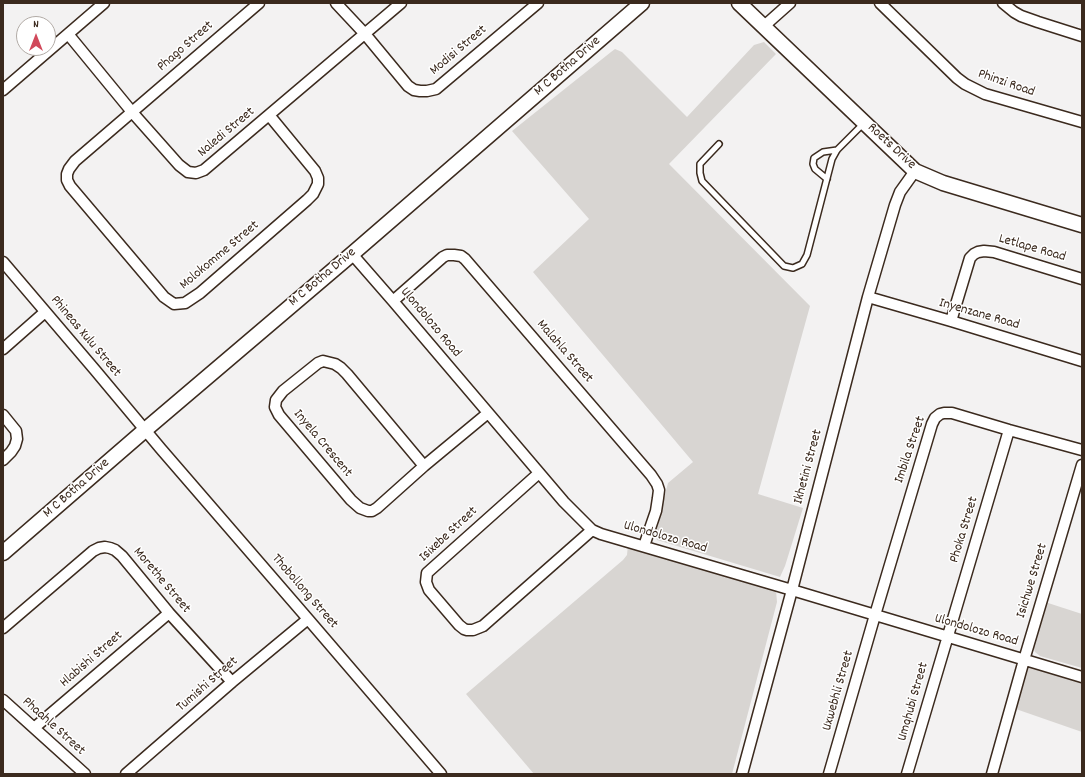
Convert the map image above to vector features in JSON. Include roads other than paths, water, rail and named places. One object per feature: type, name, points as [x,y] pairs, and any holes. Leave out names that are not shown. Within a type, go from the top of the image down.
[{"type":"street","points":[[3,90],[104,3]]},
{"type":"street","name":"Phago Street","points":[[132,112],[259,3]]},
{"type":"street","points":[[336,3],[365,34]]},
{"type":"street","name":"Naledi Street","points":[[68,34],[132,112],[179,165],[188,172],[196,173],[204,170],[401,3]]},
{"type":"street","name":"Modisi Street","points":[[365,34],[408,86],[420,92],[432,91],[538,3]]},
{"type":"street","name":"M C Botha Drive","points":[[3,553],[642,3]]},
{"type":"street","name":"Roets Drive","points":[[739,3],[915,171],[943,183],[1082,225]]},
{"type":"street","points":[[763,27],[790,3]]},
{"type":"street","name":"Phinzi Road","points":[[880,3],[965,84],[985,94],[1082,122]]},
{"type":"street","points":[[1003,3],[1021,16],[1082,36]]},
{"type":"street","name":"Molokomme Street","points":[[132,112],[72,165],[67,174],[67,180],[70,186],[164,297],[174,304],[185,304],[200,293],[307,200],[316,189],[318,178],[315,171],[269,115]]},
{"type":"street","name":"Ikhetini Street","points":[[742,774],[792,590],[868,297],[895,205],[900,192],[915,171]]},
{"type":"street","name":"Letlape Road","points":[[951,321],[970,258],[978,252],[994,252],[1082,279]]},
{"type":"street","name":"Ulondolozo Road","points":[[352,254],[564,502],[592,530],[601,534],[1082,677]]},
{"type":"street","name":"Malahla Street","points":[[393,301],[443,257],[447,255],[454,255],[461,256],[465,259],[657,484],[659,490],[656,511],[644,546]]},
{"type":"street","name":"Phineas Xulu Street","points":[[3,262],[145,430]]},
{"type":"street","name":"Inyenzane Road","points":[[868,297],[1082,361]]},
{"type":"street","points":[[3,349],[45,312]]},
{"type":"street","name":"Inyela Crescent","points":[[424,466],[347,374],[335,364],[323,361],[318,363],[283,391],[276,400],[275,407],[279,415],[351,500],[360,508],[368,511],[377,508],[488,412]]},
{"type":"street","name":"Imbila Street","points":[[875,615],[932,424],[935,418],[940,414],[944,412],[952,412],[1009,430],[1082,450]]},
{"type":"street","points":[[3,415],[16,432],[17,439],[11,452],[3,460]]},
{"type":"street","name":"Thobollong Street","points":[[145,430],[441,774]]},
{"type":"street","name":"Phoka Street","points":[[948,638],[1009,430]]},
{"type":"street","name":"Isichwe Street","points":[[992,774],[1024,660],[1082,466]]},
{"type":"street","name":"Isixebe Street","points":[[539,473],[427,573],[426,582],[429,590],[459,625],[468,630],[473,630],[483,626],[592,530]]},
{"type":"street","name":"Morethe Street","points":[[3,628],[93,551],[105,547],[115,550],[122,556],[169,613],[232,682]]},
{"type":"street","name":"Hlabishi Street","points":[[34,728],[169,613]]},
{"type":"street","name":"Uxwebhli Street","points":[[829,774],[875,615]]},
{"type":"street","name":"Tumishi Street","points":[[126,774],[232,682],[308,619]]},
{"type":"street","name":"Umqhubi Street","points":[[907,774],[948,638]]},
{"type":"street","name":"Phaahle Street","points":[[3,700],[85,774]]},
{"type":"lane","points":[[719,144],[700,164],[702,181],[784,266],[792,268],[802,264],[807,255],[832,159],[837,150],[864,123]]},
{"type":"lane","points":[[826,179],[815,169],[813,164],[814,158],[823,152],[837,150]]}]
